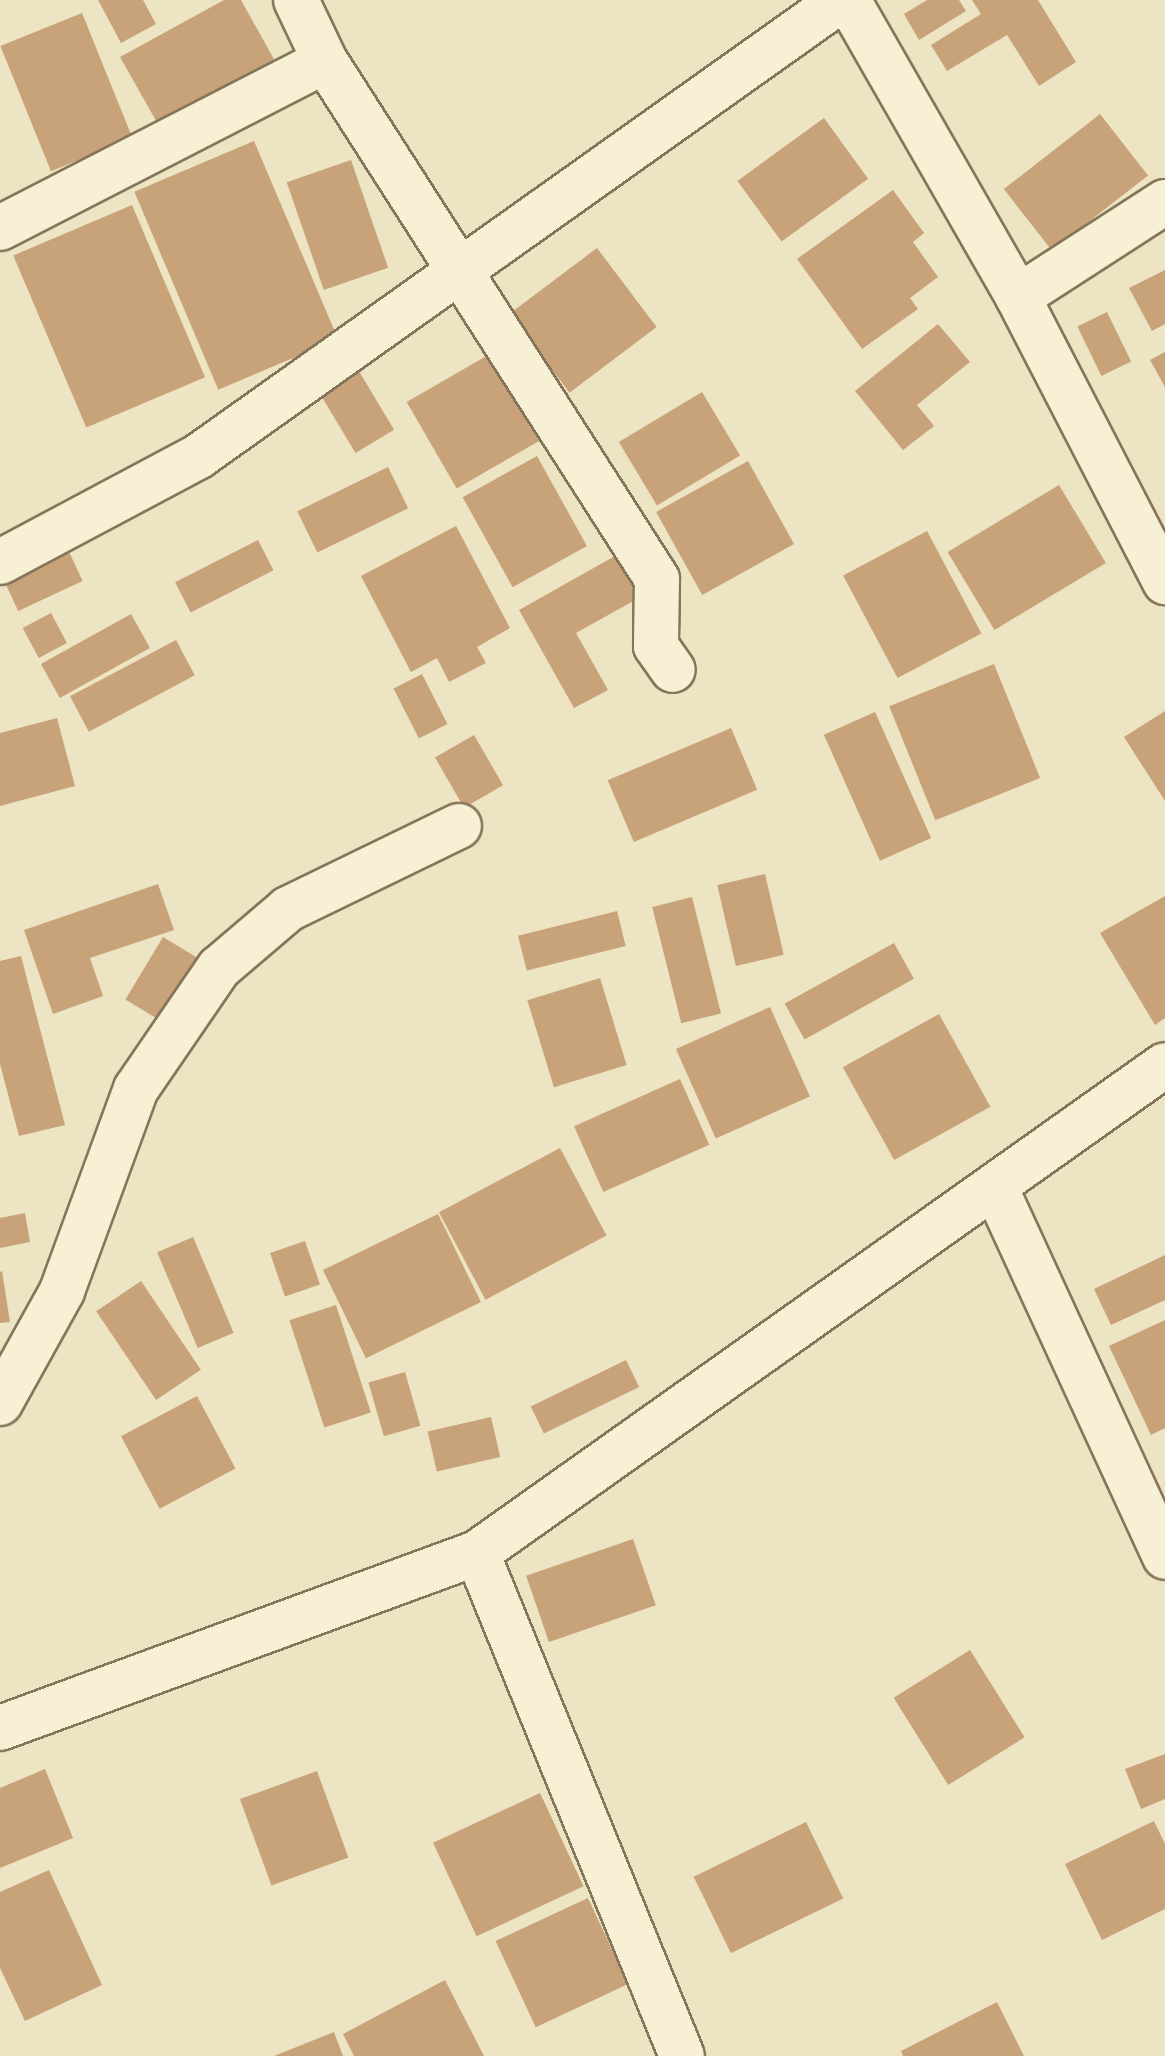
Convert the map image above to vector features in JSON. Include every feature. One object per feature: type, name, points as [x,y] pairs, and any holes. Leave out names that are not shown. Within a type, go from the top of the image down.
[{"type":"street","points":[[296,0],[325,61],[657,579],[656,646],[673,670]]},
{"type":"street","points":[[0,562],[199,456],[457,268],[841,0]]},
{"type":"street","points":[[848,0],[1018,297],[1165,582]]},
{"type":"street","points":[[0,228],[325,61]]},
{"type":"street","points":[[1018,297],[1165,202]]},
{"type":"street","points":[[0,1403],[62,1291],[136,1089],[219,968],[288,909],[459,826]]},
{"type":"street","points":[[0,1728],[477,1553],[1165,1065]]},
{"type":"street","points":[[995,1187],[1165,1557]]},
{"type":"street","points":[[477,1553],[682,2056]]},
{"type":"building","points":[[98,0],[143,0],[156,24],[121,43]]},
{"type":"building","points":[[224,0],[241,0],[275,61],[159,126],[120,57]]},
{"type":"building","points":[[927,0],[959,0],[966,11],[919,40],[904,14]]},
{"type":"building","points":[[972,0],[1038,0],[1076,62],[1039,86],[1007,35],[947,71],[931,45],[981,14]]},
{"type":"building","points":[[82,13],[133,138],[51,171],[0,46]]},
{"type":"building","points":[[1100,114],[1148,175],[1052,251],[1004,189]]},
{"type":"building","points":[[824,118],[868,179],[782,242],[737,181]]},
{"type":"building","points":[[254,141],[338,339],[218,390],[134,192]]},
{"type":"building","points":[[351,160],[388,268],[324,290],[287,182]]},
{"type":"building","points":[[893,190],[924,233],[913,242],[938,277],[910,298],[918,309],[862,349],[797,259]]},
{"type":"building","points":[[132,205],[205,377],[86,428],[13,255]]},
{"type":"building","points":[[597,248],[657,327],[570,393],[510,314]]},
{"type":"building","points":[[1165,270],[1165,324],[1152,331],[1129,288]]},
{"type":"building","points":[[1107,312],[1131,361],[1101,376],[1077,326]]},
{"type":"building","points":[[938,324],[970,362],[917,405],[934,426],[903,450],[855,391]]},
{"type":"building","points":[[495,351],[545,438],[457,489],[407,402]]},
{"type":"building","points":[[1165,352],[1165,387],[1150,360]]},
{"type":"building","points":[[357,368],[394,430],[356,453],[318,391]]},
{"type":"building","points":[[702,392],[740,455],[657,505],[619,442]]},
{"type":"building","points":[[537,456],[587,546],[513,587],[463,497]]},
{"type":"building","points":[[748,461],[794,544],[702,595],[656,512]]},
{"type":"building","points":[[388,467],[408,508],[317,553],[297,511]]},
{"type":"building","points":[[1059,485],[1106,563],[994,630],[948,552]]},
{"type":"building","points":[[456,526],[510,628],[477,647],[486,663],[449,682],[437,658],[411,672],[361,576]]},
{"type":"building","points":[[927,531],[981,633],[898,678],[843,576]]},
{"type":"building","points":[[258,540],[273,570],[191,613],[175,582]]},
{"type":"building","points":[[64,541],[83,581],[18,611],[0,571]]},
{"type":"building","points":[[622,552],[646,594],[576,633],[608,690],[574,708],[519,610]]},
{"type":"building","points":[[51,613],[67,643],[39,658],[23,628]]},
{"type":"building","points":[[131,614],[150,648],[60,698],[41,664]]},
{"type":"building","points":[[176,640],[195,675],[89,732],[70,696]]},
{"type":"building","points":[[994,664],[1040,778],[935,820],[889,706]]},
{"type":"building","points":[[422,674],[447,724],[419,738],[393,689]]},
{"type":"building","points":[[1165,711],[1165,801],[1124,737]]},
{"type":"building","points":[[875,712],[931,838],[880,861],[824,735]]},
{"type":"building","points":[[57,718],[75,786],[0,806],[0,733]]},
{"type":"building","points":[[731,728],[757,790],[634,842],[608,780]]},
{"type":"building","points":[[474,735],[503,785],[464,808],[435,758]]},
{"type":"building","points":[[765,874],[784,955],[736,966],[717,885]]},
{"type":"building","points":[[158,884],[174,930],[90,958],[103,996],[53,1014],[24,930]]},
{"type":"building","points":[[1165,896],[1165,1018],[1155,1025],[1100,933]]},
{"type":"building","points":[[692,897],[721,1013],[681,1023],[652,907]]},
{"type":"building","points":[[617,911],[626,946],[527,971],[518,936]]},
{"type":"building","points":[[163,937],[199,959],[161,1021],[125,1000]]},
{"type":"building","points":[[894,943],[914,979],[805,1039],[785,1004]]},
{"type":"building","points":[[21,956],[65,1125],[19,1136],[0,1064],[0,961]]},
{"type":"building","points":[[600,978],[627,1065],[554,1087],[527,1000]]},
{"type":"building","points":[[770,1007],[810,1097],[716,1138],[676,1049]]},
{"type":"building","points":[[939,1014],[990,1107],[894,1160],[843,1067]]},
{"type":"building","points":[[680,1079],[709,1145],[603,1192],[574,1126]]},
{"type":"building","points":[[560,1148],[606,1235],[486,1300],[439,1212]]},
{"type":"building","points":[[25,1213],[30,1242],[0,1248],[0,1218]]},
{"type":"building","points":[[438,1214],[481,1302],[366,1358],[323,1270]]},
{"type":"building","points":[[193,1237],[234,1333],[198,1348],[157,1252]]},
{"type":"building","points":[[305,1241],[320,1284],[285,1297],[270,1253]]},
{"type":"building","points":[[1165,1255],[1165,1300],[1111,1325],[1094,1289]]},
{"type":"building","points":[[0,1272],[10,1322],[0,1323]]},
{"type":"building","points":[[141,1281],[201,1370],[156,1400],[96,1311]]},
{"type":"building","points":[[336,1305],[371,1412],[324,1428],[289,1320]]},
{"type":"building","points":[[1165,1320],[1165,1428],[1151,1435],[1109,1346]]},
{"type":"building","points":[[626,1360],[639,1387],[544,1433],[531,1406]]},
{"type":"building","points":[[405,1372],[420,1426],[384,1436],[368,1382]]},
{"type":"building","points":[[197,1396],[235,1468],[160,1509],[121,1436]]},
{"type":"building","points":[[491,1417],[500,1457],[437,1472],[428,1432]]},
{"type":"building","points":[[633,1539],[656,1605],[549,1642],[526,1576]]},
{"type":"building","points":[[970,1650],[1025,1737],[948,1785],[894,1698]]},
{"type":"building","points":[[1165,1754],[1165,1799],[1141,1809],[1125,1769]]},
{"type":"building","points":[[45,1769],[73,1838],[0,1868],[0,1788]]},
{"type":"building","points":[[317,1771],[348,1857],[271,1885],[240,1799]]},
{"type":"building","points":[[540,1793],[584,1886],[477,1936],[433,1843]]},
{"type":"building","points":[[1154,1821],[1165,1844],[1165,1909],[1102,1940],[1065,1864]]},
{"type":"building","points":[[806,1822],[843,1898],[731,1953],[694,1877]]},
{"type":"building","points":[[49,1870],[102,1985],[25,2021],[0,1968],[0,1892]]},
{"type":"building","points":[[588,1898],[628,1984],[536,2027],[496,1941]]},
{"type":"building","points":[[445,1980],[484,2056],[354,2056],[343,2034]]},
{"type":"building","points":[[997,2002],[1024,2056],[903,2056],[901,2051]]},
{"type":"building","points":[[334,2032],[343,2056],[274,2056]]}]
